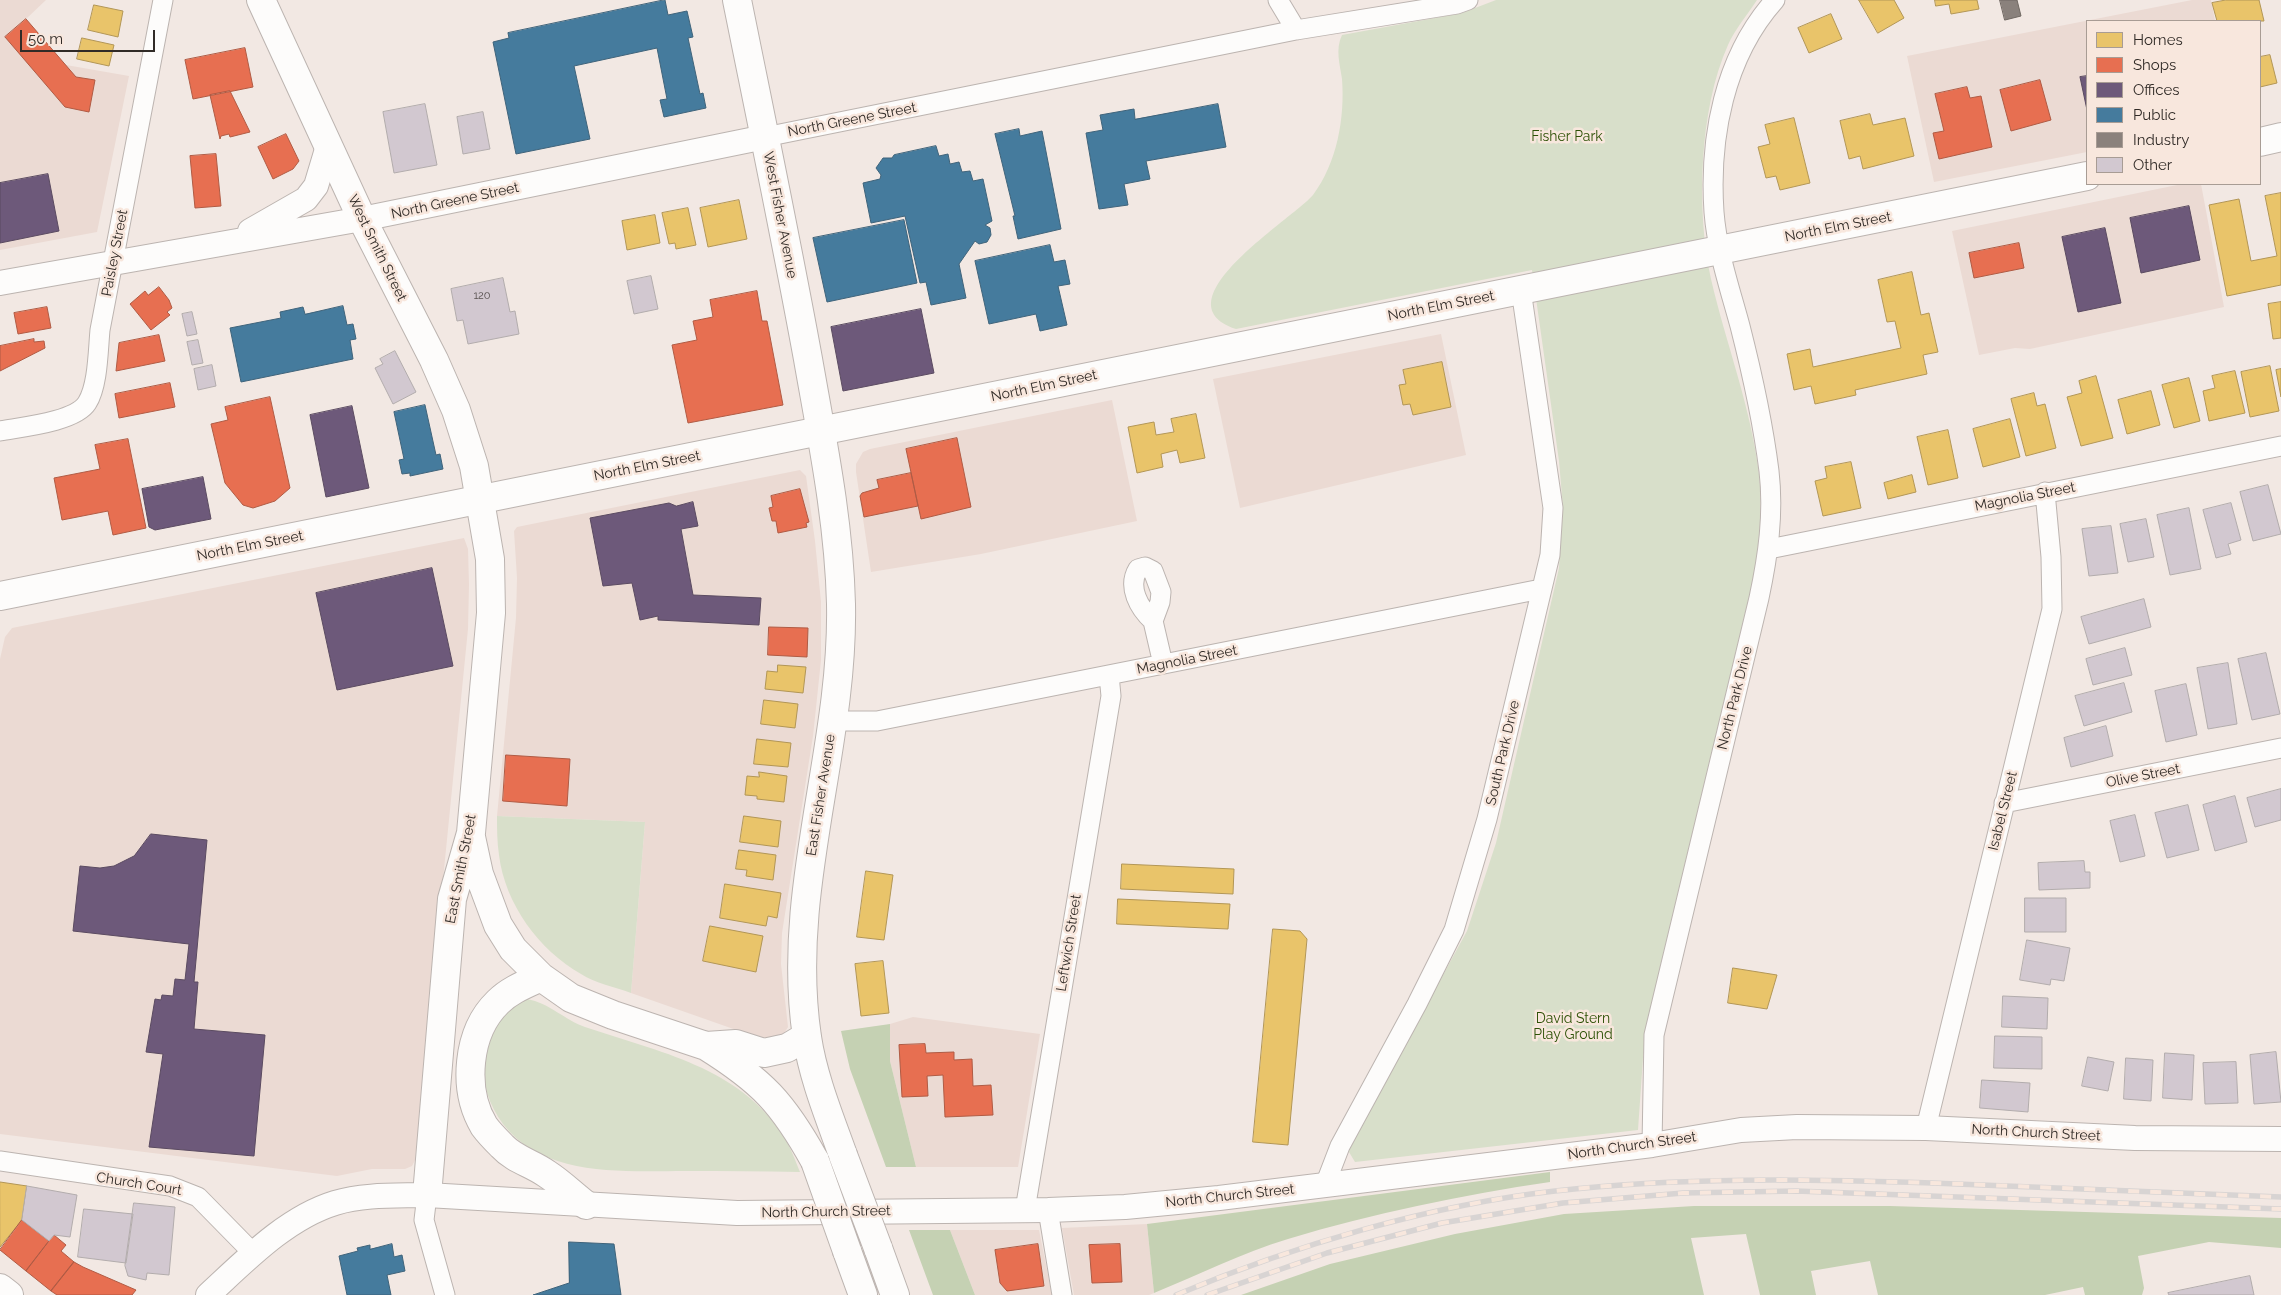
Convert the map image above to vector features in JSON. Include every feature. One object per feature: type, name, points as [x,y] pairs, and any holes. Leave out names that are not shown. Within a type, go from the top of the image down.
[{"type":"main road","name":"West Smith Street","points":[[261,0],[362,219],[434,360],[456,410],[474,466],[481,500]]},
{"type":"main road","name":"West Fisher Avenue","points":[[737,0],[821,431]]},
{"type":"main road","points":[[2261,142],[2281,137]]},
{"type":"main road","name":"North Elm Street","points":[[0,596],[2086,176]]},
{"type":"main road","name":"East Fisher Avenue","points":[[821,431],[837,541],[840,647],[832,721],[803,911],[802,981],[807,1036],[813,1068],[895,1295]]},
{"type":"main road","name":"East Smith Street","points":[[427,1196],[452,899],[471,833],[491,613],[490,559],[481,500]]},
{"type":"main road","points":[[471,833],[479,874],[498,925],[513,949],[541,977],[571,998],[613,1015],[706,1046],[762,1084],[783,1109],[815,1161],[863,1295]]},
{"type":"main road","points":[[541,977],[511,992],[497,1003],[478,1030],[470,1070],[473,1099],[484,1126],[503,1147],[516,1158],[547,1173],[586,1205]]},
{"type":"main road","points":[[706,1046],[736,1044],[764,1053],[787,1048],[807,1036]]},
{"type":"main road","points":[[0,1288],[9,1295]]},
{"type":"street","points":[[1278,0],[1296,30]]},
{"type":"street","name":"North Greene Street","points":[[0,283],[114,261],[362,219],[1296,30],[1457,4],[1468,0]]},
{"type":"street","name":"North Park Drive","points":[[1652,1145],[1654,1036],[1760,598],[1769,549],[1768,463],[1761,422],[1721,250],[1714,211],[1714,184],[1718,124],[1726,84],[1732,69],[1762,14],[1774,0]]},
{"type":"street","name":"Paisley Street","points":[[0,431],[55,420],[77,413],[87,403],[95,378],[100,330],[162,5]]},
{"type":"street","name":"North Greene Street","points":[[231,241],[306,199],[316,186],[328,146]]},
{"type":"street","name":"South Park Drive","points":[[1325,1185],[1340,1146],[1417,1004],[1454,930],[1488,819],[1550,555],[1553,508],[1521,290]]},
{"type":"street","name":"Magnolia Street","points":[[1769,549],[2044,492],[2281,446]]},
{"type":"street","name":"Isabel Street","points":[[1926,1128],[2052,609],[2051,557],[2044,492]]},
{"type":"street","name":"Magnolia Street","points":[[832,721],[878,721],[1541,589]]},
{"type":"street","points":[[1153,621],[1162,664]]},
{"type":"street","name":"Leftwich Street","points":[[1025,1210],[1111,696],[1109,675]]},
{"type":"street","name":"Olive Street","points":[[2004,803],[2281,748]]},
{"type":"street","name":"North Church Street","points":[[208,1295],[253,1253],[300,1220],[336,1203],[386,1196],[427,1196],[737,1213],[1048,1210],[1125,1207],[1325,1185],[1652,1145],[1741,1130],[1926,1128],[2135,1138],[2281,1139]]},
{"type":"street","name":"Church Court","points":[[0,1161],[170,1186],[186,1191],[207,1205],[253,1253]]},
{"type":"street","name":"East Smith Street","points":[[427,1196],[424,1220],[445,1295]]},
{"type":"street","points":[[1048,1210],[1062,1295]]},
{"type":"shaded area","points":[[0,0],[46,0],[26,19],[66,65],[129,76],[97,232],[0,250]]},
{"type":"shaded area","points":[[2192,0],[2211,0],[2215,20],[2090,20]]},
{"type":"shaded area","points":[[2086,21],[2086,152],[1934,182],[1907,56]]},
{"type":"shaded area","points":[[2177,185],[2201,185],[2224,307],[2030,349],[2015,348],[1979,355],[1952,231]]},
{"type":"shaded area","points":[[1441,334],[1466,455],[1240,508],[1213,379]]},
{"type":"shaded area","points":[[1112,400],[1137,521],[981,554],[871,572],[856,472],[856,464],[863,452],[870,449]]},
{"type":"shaded area","points":[[800,470],[806,476],[815,541],[821,602],[821,660],[813,736],[782,933],[781,964],[788,1027],[783,1035],[773,1040],[762,1039],[631,993],[645,822],[497,816],[516,618],[517,578],[514,531],[517,527]]},
{"type":"shaded area","points":[[464,538],[468,549],[468,629],[415,1160],[412,1166],[405,1169],[372,1169],[337,1176],[0,1134],[0,659],[5,637],[12,628]]},
{"type":"shaded area","points":[[913,1017],[1040,1034],[1018,1167],[916,1167],[890,1061],[890,1024]]},
{"type":"shaded area","points":[[1147,1224],[1154,1293],[1149,1295],[1074,1295],[1062,1228]]},
{"type":"shaded area","points":[[950,1230],[1039,1230],[1052,1295],[975,1295]]},
{"type":"green space","name":"Fisher Park","points":[[1496,0],[1757,0],[1731,39],[1718,71],[1706,129],[1702,192],[1706,252],[1711,279],[1750,424],[1759,474],[1761,501],[1757,554],[1753,580],[1660,967],[1643,1058],[1638,1130],[1355,1162],[1349,1152],[1351,1143],[1467,931],[1496,843],[1559,568],[1563,508],[1559,461],[1532,270],[1236,329],[1216,316],[1212,300],[1220,281],[1237,260],[1313,195],[1328,169],[1338,140],[1342,109],[1342,79],[1338,52],[1342,35],[1462,13]]},
{"type":"green space","points":[[497,816],[645,822],[631,993],[592,980],[581,974],[551,952],[526,924],[508,891],[503,873],[499,855]]},
{"type":"green space","points":[[527,999],[543,1004],[585,1027],[669,1054],[721,1078],[745,1094],[766,1113],[784,1137],[800,1172],[637,1171],[587,1168],[563,1163],[540,1154],[520,1142],[503,1124],[490,1102],[485,1086],[484,1060],[488,1040],[497,1023],[510,1009]]},
{"type":"green space","points":[[890,1024],[890,1061],[916,1167],[886,1167],[850,1069],[841,1031]]},
{"type":"green space","points":[[1550,1172],[1550,1182],[1418,1206],[1288,1239],[1237,1257],[1154,1293],[1147,1224]]},
{"type":"green space","points":[[1694,1206],[1890,1206],[2281,1218],[2281,1248],[2209,1242],[2138,1256],[2144,1288],[2142,1295],[2085,1295],[2083,1287],[2045,1295],[1878,1295],[1870,1261],[1811,1271],[1816,1295],[1760,1295],[1746,1234],[1691,1238],[1704,1295],[1241,1295],[1330,1264],[1455,1234],[1564,1214]]},
{"type":"green space","points":[[909,1230],[950,1230],[975,1295],[933,1295]]},
{"type":"building: Homes","points":[[1859,0],[1894,0],[1904,18],[1878,33]]},
{"type":"building: Homes","points":[[1935,0],[1977,0],[1979,9],[1951,14],[1949,4],[1936,6]]},
{"type":"building: Homes","points":[[2226,0],[2259,0],[2264,21],[2217,20],[2212,3]]},
{"type":"building: Homes","points":[[94,5],[123,11],[118,37],[88,30]]},
{"type":"building: Homes","points":[[1831,14],[1842,39],[1809,53],[1798,28]]},
{"type":"building: Homes","points":[[82,38],[114,45],[109,66],[77,59]]},
{"type":"building: Homes","points":[[2270,55],[2277,83],[2261,87],[2261,57]]},
{"type":"building: Homes","points":[[1870,114],[1873,125],[1905,118],[1914,156],[1863,169],[1860,156],[1849,159],[1840,121]]},
{"type":"building: Homes","points":[[1794,118],[1810,183],[1780,190],[1776,176],[1766,178],[1758,147],[1770,144],[1765,125]]},
{"type":"building: Homes","points":[[2281,193],[2281,285],[2227,296],[2209,205],[2239,199],[2251,261],[2277,256],[2265,196]]},
{"type":"building: Homes","points":[[739,200],[747,239],[708,247],[700,208]]},
{"type":"building: Homes","points":[[688,208],[696,245],[676,249],[675,243],[669,244],[662,213]]},
{"type":"building: Homes","points":[[655,215],[660,243],[627,250],[622,221]]},
{"type":"building: Homes","points":[[1912,272],[1921,315],[1929,313],[1938,352],[1923,355],[1927,374],[1855,390],[1856,395],[1815,404],[1811,386],[1794,390],[1787,354],[1810,349],[1813,367],[1901,348],[1895,321],[1887,322],[1878,280]]},
{"type":"building: Homes","points":[[2281,302],[2281,338],[2273,339],[2268,304]]},
{"type":"building: Homes","points":[[1442,362],[1451,407],[1413,415],[1410,404],[1403,405],[1399,385],[1406,384],[1403,370]]},
{"type":"building: Homes","points":[[2270,366],[2279,411],[2250,417],[2241,372]]},
{"type":"building: Homes","points":[[2281,369],[2281,397],[2276,370]]},
{"type":"building: Homes","points":[[2235,371],[2245,413],[2209,421],[2203,391],[2215,388],[2212,376]]},
{"type":"building: Homes","points":[[2096,376],[2113,438],[2081,446],[2067,397],[2082,393],[2079,381]]},
{"type":"building: Homes","points":[[2189,378],[2200,421],[2174,428],[2162,385]]},
{"type":"building: Homes","points":[[2151,391],[2160,425],[2127,434],[2118,400]]},
{"type":"building: Homes","points":[[2034,393],[2037,406],[2045,404],[2056,448],[2026,456],[2011,399]]},
{"type":"building: Homes","points":[[1196,414],[1205,458],[1180,463],[1177,450],[1161,454],[1163,467],[1137,473],[1128,427],[1154,422],[1156,435],[1174,432],[1171,419]]},
{"type":"building: Homes","points":[[2010,419],[2020,457],[1983,467],[1973,429]]},
{"type":"building: Homes","points":[[1948,430],[1958,478],[1928,485],[1917,437]]},
{"type":"building: Homes","points":[[1851,462],[1861,508],[1823,516],[1815,481],[1827,478],[1825,467]]},
{"type":"building: Homes","points":[[1912,475],[1916,492],[1888,499],[1884,483]]},
{"type":"building: Homes","points":[[778,665],[806,667],[803,693],[765,689],[767,671],[777,672]]},
{"type":"building: Homes","points":[[764,700],[798,704],[795,728],[761,724]]},
{"type":"building: Homes","points":[[757,739],[791,743],[788,767],[754,764]]},
{"type":"building: Homes","points":[[759,772],[787,776],[784,802],[757,799],[757,796],[745,795],[747,776],[759,777]]},
{"type":"building: Homes","points":[[744,816],[781,821],[778,847],[740,842]]},
{"type":"building: Homes","points":[[739,850],[776,855],[773,880],[746,876],[747,870],[736,869]]},
{"type":"building: Homes","points":[[1122,864],[1234,869],[1233,894],[1121,889]]},
{"type":"building: Homes","points":[[866,871],[893,875],[884,940],[857,937]]},
{"type":"building: Homes","points":[[725,884],[781,893],[777,918],[768,916],[766,926],[720,918]]},
{"type":"building: Homes","points":[[1118,899],[1230,904],[1228,929],[1117,924]]},
{"type":"building: Homes","points":[[710,926],[763,936],[756,972],[703,961]]},
{"type":"building: Homes","points":[[1273,929],[1300,931],[1307,939],[1288,1145],[1253,1142]]},
{"type":"building: Homes","points":[[883,961],[889,1013],[861,1016],[855,964]]},
{"type":"building: Homes","points":[[1733,968],[1777,975],[1767,1009],[1728,1003]]},
{"type":"building: Homes","points":[[0,1182],[27,1186],[22,1220],[0,1247]]},
{"type":"building: Shops","points":[[26,19],[76,77],[95,80],[89,112],[65,107],[5,37]]},
{"type":"building: Shops","points":[[245,48],[253,87],[193,99],[185,60]]},
{"type":"building: Shops","points":[[2040,80],[2051,120],[2011,131],[2000,90]]},
{"type":"building: Shops","points":[[1967,87],[1970,98],[1981,96],[1992,147],[1939,159],[1933,133],[1944,131],[1935,94]]},
{"type":"building: Shops","points":[[230,91],[250,132],[230,137],[229,134],[221,136],[220,139],[210,95]]},
{"type":"building: Shops","points":[[286,134],[299,161],[293,169],[273,179],[258,147]]},
{"type":"building: Shops","points":[[216,154],[221,206],[195,208],[190,156]]},
{"type":"building: Shops","points":[[2019,243],[2024,268],[1974,278],[1969,253]]},
{"type":"building: Shops","points":[[159,287],[169,300],[172,308],[167,312],[170,315],[151,330],[130,304],[145,291],[148,295]]},
{"type":"building: Shops","points":[[757,291],[762,321],[767,321],[783,405],[688,423],[672,345],[697,340],[693,321],[713,317],[710,300]]},
{"type":"building: Shops","points":[[47,307],[51,328],[18,334],[14,313]]},
{"type":"building: Shops","points":[[159,335],[165,361],[116,371],[119,343]]},
{"type":"building: Shops","points":[[34,339],[34,342],[44,341],[45,348],[0,371],[0,346]]},
{"type":"building: Shops","points":[[170,383],[175,407],[119,418],[115,394]]},
{"type":"building: Shops","points":[[270,397],[290,488],[275,501],[253,508],[243,505],[225,483],[211,424],[228,420],[225,407]]},
{"type":"building: Shops","points":[[957,438],[971,507],[921,519],[906,449]]},
{"type":"building: Shops","points":[[128,439],[146,528],[113,535],[108,511],[62,520],[54,478],[100,469],[95,445]]},
{"type":"building: Shops","points":[[911,473],[918,506],[864,517],[860,496],[862,493],[879,488],[877,480]]},
{"type":"building: Shops","points":[[800,489],[809,522],[806,523],[807,527],[778,533],[776,521],[772,521],[769,508],[773,507],[771,496]]},
{"type":"building: Shops","points":[[769,627],[808,628],[807,657],[768,655]]},
{"type":"building: Shops","points":[[506,755],[570,759],[567,806],[503,801]]},
{"type":"building: Shops","points":[[925,1044],[926,1053],[954,1052],[954,1060],[972,1059],[973,1086],[991,1085],[993,1115],[945,1117],[943,1075],[927,1076],[928,1096],[902,1097],[899,1045]]},
{"type":"building: Shops","points":[[22,1220],[49,1241],[26,1271],[0,1250]]},
{"type":"building: Shops","points":[[54,1235],[66,1245],[61,1251],[74,1262],[51,1291],[26,1271]]},
{"type":"building: Shops","points":[[1038,1244],[1044,1286],[1007,1291],[1000,1283],[995,1250]]},
{"type":"building: Shops","points":[[1120,1244],[1122,1282],[1092,1283],[1089,1245]]},
{"type":"building: Shops","points":[[74,1262],[136,1290],[132,1295],[57,1295],[51,1291]]},
{"type":"building: Offices","points":[[2086,76],[2086,105],[2080,77]]},
{"type":"building: Offices","points":[[48,174],[59,231],[0,243],[0,183]]},
{"type":"building: Offices","points":[[2189,206],[2200,260],[2141,273],[2130,218]]},
{"type":"building: Offices","points":[[2105,228],[2121,303],[2078,312],[2062,237]]},
{"type":"building: Offices","points":[[921,309],[934,373],[843,391],[831,327]]},
{"type":"building: Offices","points":[[352,406],[369,488],[326,497],[310,415]]},
{"type":"building: Offices","points":[[203,477],[211,519],[155,530],[149,527],[142,489]]},
{"type":"building: Offices","points":[[693,502],[698,526],[681,529],[693,595],[761,598],[759,625],[658,620],[658,616],[640,620],[632,583],[603,586],[590,518],[669,503],[676,506]]},
{"type":"building: Offices","points":[[432,568],[453,666],[337,690],[316,593]]},
{"type":"building: Offices","points":[[151,834],[207,840],[194,982],[198,982],[194,1029],[265,1035],[254,1156],[149,1147],[163,1054],[146,1052],[155,999],[161,1000],[162,995],[173,996],[175,979],[185,980],[189,944],[73,931],[80,866],[100,868],[114,866],[134,856]]},
{"type":"building: Public","points":[[665,0],[668,15],[687,11],[693,37],[688,38],[700,94],[703,93],[706,108],[664,117],[660,100],[667,99],[657,48],[574,66],[590,139],[516,154],[493,42],[509,38],[508,33]]},
{"type":"building: Public","points":[[1218,104],[1226,147],[1146,161],[1150,179],[1124,184],[1128,205],[1099,209],[1086,133],[1103,130],[1100,115],[1134,109],[1135,119]]},
{"type":"building: Public","points":[[1019,129],[1020,136],[1042,131],[1061,229],[1018,239],[1013,216],[1015,216],[995,134]]},
{"type":"building: Public","points":[[936,146],[939,156],[948,154],[950,164],[959,162],[962,172],[970,171],[973,181],[983,179],[992,221],[985,225],[990,228],[991,235],[987,242],[979,244],[975,241],[959,264],[966,298],[931,305],[926,282],[920,283],[905,216],[871,223],[863,183],[880,179],[881,175],[876,168],[883,158],[892,158],[894,155]]},
{"type":"building: Public","points":[[904,220],[917,283],[827,302],[813,238]]},
{"type":"building: Public","points":[[1050,245],[1054,262],[1065,260],[1070,284],[1058,286],[1067,325],[1040,331],[1036,314],[989,324],[975,261]]},
{"type":"building: Public","points":[[343,306],[347,325],[353,324],[356,339],[350,340],[353,359],[241,382],[230,328],[281,318],[280,312],[303,307],[305,314]]},
{"type":"building: Public","points":[[425,405],[436,455],[440,454],[443,469],[410,476],[410,473],[402,474],[399,460],[404,459],[394,412]]},
{"type":"building: Public","points":[[569,1242],[614,1244],[621,1295],[533,1295],[569,1283]]},
{"type":"building: Public","points":[[392,1244],[394,1257],[402,1255],[405,1271],[387,1275],[391,1295],[347,1295],[339,1256],[358,1251],[357,1248],[370,1245],[370,1249]]},
{"type":"building: Industry","points":[[2000,0],[2017,0],[2021,16],[2005,20]]},
{"type":"building: Other","points":[[425,104],[437,165],[394,173],[383,112]]},
{"type":"building: Other","points":[[483,112],[490,149],[463,154],[457,117]]},
{"type":"building: Other","points":[[651,276],[658,309],[634,314],[627,281]]},
{"type":"building: Other","points":[[503,278],[510,312],[515,311],[519,334],[468,344],[463,320],[457,321],[451,289]]},
{"type":"building: Other","points":[[192,312],[197,334],[187,336],[182,314]]},
{"type":"building: Other","points":[[198,340],[203,363],[192,365],[187,342]]},
{"type":"building: Other","points":[[395,351],[416,392],[393,404],[375,368],[383,364],[380,359]]},
{"type":"building: Other","points":[[212,365],[216,386],[198,390],[194,369]]},
{"type":"building: Other","points":[[2268,485],[2281,534],[2253,541],[2240,492]]},
{"type":"building: Other","points":[[2231,503],[2241,540],[2228,544],[2231,554],[2216,558],[2203,510]]},
{"type":"building: Other","points":[[2189,508],[2201,569],[2170,575],[2157,515]]},
{"type":"building: Other","points":[[2146,519],[2154,557],[2128,562],[2120,524]]},
{"type":"building: Other","points":[[2111,526],[2118,573],[2089,576],[2082,529]]},
{"type":"building: Other","points":[[2144,599],[2151,627],[2089,644],[2081,617]]},
{"type":"building: Other","points":[[2125,648],[2132,675],[2093,685],[2086,659]]},
{"type":"building: Other","points":[[2266,653],[2280,714],[2252,720],[2238,659]]},
{"type":"building: Other","points":[[2228,663],[2237,724],[2208,729],[2197,668]]},
{"type":"building: Other","points":[[2124,683],[2132,712],[2084,726],[2075,696]]},
{"type":"building: Other","points":[[2186,684],[2197,735],[2166,742],[2155,691]]},
{"type":"building: Other","points":[[2106,726],[2113,756],[2071,767],[2064,738]]},
{"type":"building: Other","points":[[2281,789],[2281,820],[2255,827],[2247,798]]},
{"type":"building: Other","points":[[2235,796],[2247,842],[2215,851],[2203,805]]},
{"type":"building: Other","points":[[2188,805],[2199,850],[2167,858],[2155,813]]},
{"type":"building: Other","points":[[2135,815],[2145,856],[2120,862],[2110,821]]},
{"type":"building: Other","points":[[2084,861],[2085,872],[2090,872],[2090,888],[2039,890],[2038,863]]},
{"type":"building: Other","points":[[2025,898],[2066,898],[2066,932],[2025,932]]},
{"type":"building: Other","points":[[2027,940],[2070,948],[2064,981],[2051,979],[2050,985],[2020,980]]},
{"type":"building: Other","points":[[2003,996],[2048,998],[2047,1029],[2002,1027]]},
{"type":"building: Other","points":[[1995,1036],[2042,1037],[2042,1069],[1994,1068]]},
{"type":"building: Other","points":[[2276,1052],[2281,1102],[2254,1104],[2250,1055]]},
{"type":"building: Other","points":[[2165,1053],[2194,1055],[2192,1100],[2163,1098]]},
{"type":"building: Other","points":[[2088,1057],[2114,1062],[2108,1091],[2082,1086]]},
{"type":"building: Other","points":[[2126,1058],[2153,1060],[2151,1101],[2124,1099]]},
{"type":"building: Other","points":[[2236,1062],[2238,1103],[2205,1104],[2203,1063]]},
{"type":"building: Other","points":[[1982,1080],[2030,1083],[2028,1112],[1980,1108]]},
{"type":"building: Other","points":[[27,1186],[77,1195],[70,1237],[54,1235],[49,1241],[22,1220]]},
{"type":"building: Other","points":[[134,1203],[175,1207],[169,1275],[147,1273],[146,1280],[128,1276],[125,1266]]},
{"type":"building: Other","points":[[84,1209],[133,1214],[126,1263],[78,1257]]},
{"type":"building: Other","points":[[2250,1276],[2254,1295],[2169,1295],[2168,1293]]},
{"type":"railway","points":[[1176,1295],[1220,1277],[1314,1244],[1411,1217],[1508,1197],[1602,1186],[1696,1181],[1838,1181],[2281,1197]]},
{"type":"railway","points":[[1207,1295],[1327,1253],[1442,1223],[1563,1203],[1683,1193],[1796,1191],[2281,1209]]},
{"type":"park label","name":"David Stern Play Ground","points":[[1573,1028]]}]
